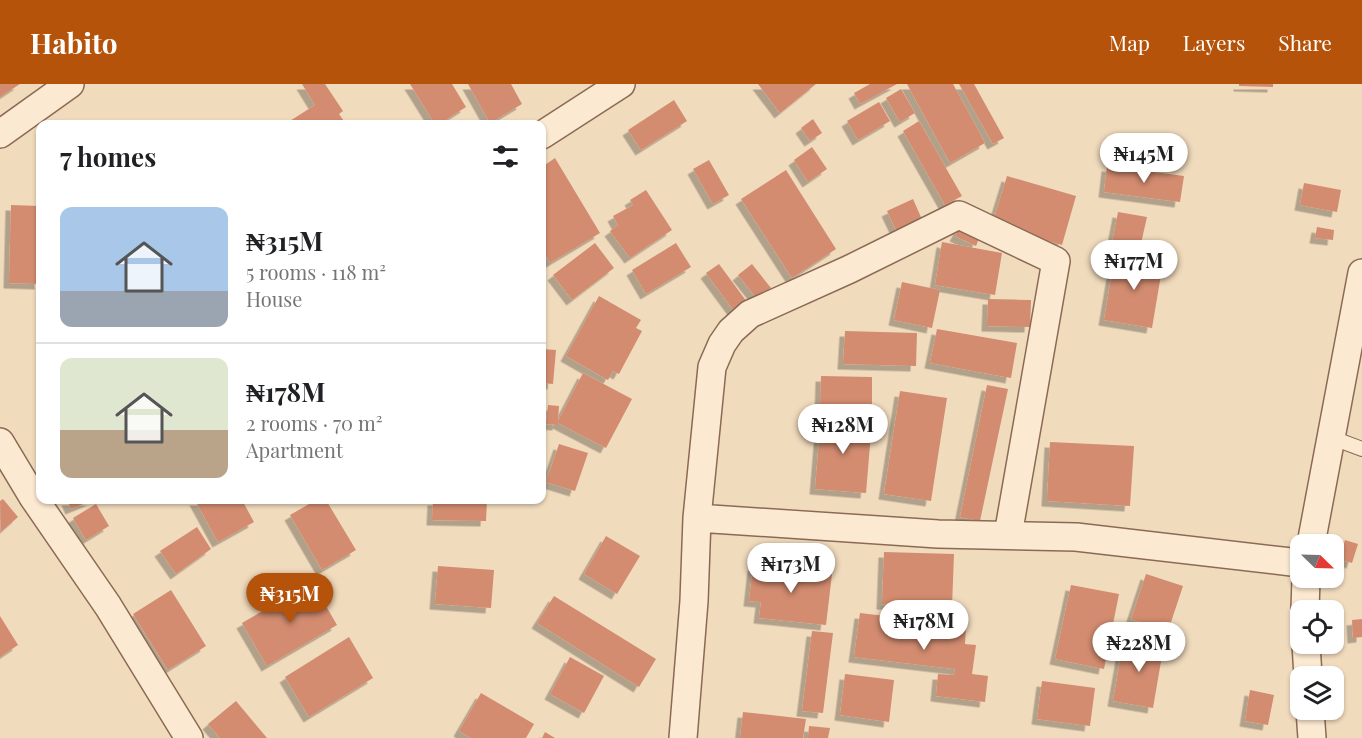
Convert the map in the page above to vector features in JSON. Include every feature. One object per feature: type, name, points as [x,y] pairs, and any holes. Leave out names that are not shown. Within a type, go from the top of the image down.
[{"type":"street","points":[[0,134],[70,84]]},
{"type":"street","points":[[546,132],[621,84]]},
{"type":"street","points":[[683,738],[694,601],[697,518],[712,367],[722,344],[731,331],[750,314],[850,269],[959,214],[1056,261],[1008,535]]},
{"type":"street","points":[[1313,534],[1362,273]]},
{"type":"street","points":[[0,442],[36,493]]},
{"type":"street","points":[[43,504],[189,738]]},
{"type":"street","points":[[697,518],[938,534],[1076,537],[1290,562]]},
{"type":"street","points":[[1311,720],[1312,738]]},
{"type":"lane","points":[[1330,437],[1362,449]]},
{"type":"building","points":[[0,84],[20,84],[0,97]]},
{"type":"building","points":[[302,84],[325,84],[343,111],[339,114],[343,120],[291,120],[315,105]]},
{"type":"building","points":[[410,84],[452,84],[466,107],[445,120],[432,120]]},
{"type":"building","points":[[468,84],[511,84],[522,104],[495,120],[488,120]]},
{"type":"building","points":[[758,84],[816,84],[780,113]]},
{"type":"building","points":[[870,84],[897,84],[860,104],[854,93]]},
{"type":"building","points":[[907,84],[953,84],[985,143],[950,163]]},
{"type":"building","points":[[959,84],[974,84],[1004,138],[993,144]]},
{"type":"building","points":[[1239,84],[1273,84],[1273,87],[1239,86]]},
{"type":"building","points":[[901,89],[915,113],[900,122],[886,98]]},
{"type":"building","points":[[674,100],[687,121],[641,150],[628,130]]},
{"type":"building","points":[[879,102],[890,121],[858,140],[847,121]]},
{"type":"building","points":[[813,119],[822,133],[810,141],[801,128]]},
{"type":"building","points":[[919,121],[962,196],[945,205],[903,131]]},
{"type":"building","points":[[812,147],[827,169],[808,182],[794,160]]},
{"type":"building","points":[[555,158],[600,233],[550,263],[546,256],[546,164]]},
{"type":"building","points":[[709,160],[729,195],[713,204],[693,169]]},
{"type":"building","points":[[1107,166],[1184,176],[1180,202],[1104,192]]},
{"type":"building","points":[[786,170],[836,249],[792,278],[741,199]]},
{"type":"building","points":[[1007,176],[1076,196],[1062,245],[992,225]]},
{"type":"building","points":[[1304,183],[1341,190],[1337,212],[1300,205]]},
{"type":"building","points":[[646,190],[672,230],[630,258],[610,231],[618,225],[613,216],[633,205],[630,200]]},
{"type":"building","points":[[913,199],[924,224],[899,236],[887,211]]},
{"type":"building","points":[[11,205],[36,206],[36,284],[9,283]]},
{"type":"building","points":[[1118,212],[1147,217],[1140,248],[1112,243]]},
{"type":"building","points":[[960,227],[980,236],[976,246],[955,236]]},
{"type":"building","points":[[1317,227],[1334,230],[1333,240],[1315,238]]},
{"type":"building","points":[[942,242],[1002,253],[995,295],[935,285]]},
{"type":"building","points":[[595,243],[614,268],[572,300],[553,275]]},
{"type":"building","points":[[676,243],[691,267],[646,294],[632,270]]},
{"type":"building","points":[[1115,255],[1163,263],[1152,328],[1104,320]]},
{"type":"building","points":[[719,264],[747,302],[734,311],[706,273]]},
{"type":"building","points":[[752,264],[771,288],[757,299],[738,275]]},
{"type":"building","points":[[902,282],[940,290],[932,328],[894,320]]},
{"type":"building","points":[[599,296],[641,320],[636,328],[642,331],[619,374],[613,371],[608,380],[566,356]]},
{"type":"building","points":[[988,299],[1031,300],[1030,327],[987,326]]},
{"type":"building","points":[[937,329],[1017,343],[1011,378],[930,363]]},
{"type":"building","points":[[845,331],[917,333],[916,366],[843,364]]},
{"type":"building","points":[[546,349],[556,350],[553,384],[546,383]]},
{"type":"building","points":[[583,373],[632,399],[606,448],[558,423],[558,425],[546,424],[548,405],[559,406],[558,421]]},
{"type":"building","points":[[821,376],[872,377],[872,409],[820,409]]},
{"type":"building","points":[[987,385],[1008,389],[980,521],[960,517]]},
{"type":"building","points":[[900,391],[947,398],[931,501],[884,494]]},
{"type":"building","points":[[821,417],[872,421],[866,493],[815,489]]},
{"type":"building","points":[[1050,442],[1134,446],[1130,506],[1047,501]]},
{"type":"building","points":[[559,444],[588,453],[575,491],[546,482]]},
{"type":"building","points":[[3,499],[18,517],[1,532],[0,501]]},
{"type":"building","points":[[69,504],[83,504],[71,509]]},
{"type":"building","points":[[96,504],[109,526],[86,540],[73,518]]},
{"type":"building","points":[[197,504],[244,504],[254,522],[218,542]]},
{"type":"building","points":[[309,504],[328,504],[356,550],[322,570],[290,515]]},
{"type":"building","points":[[433,504],[487,504],[486,521],[432,520]]},
{"type":"building","points":[[197,527],[211,549],[176,574],[160,551]]},
{"type":"building","points":[[606,536],[640,556],[617,594],[584,574]]},
{"type":"building","points":[[1345,540],[1358,544],[1352,563],[1344,561]]},
{"type":"building","points":[[884,552],[954,554],[952,607],[882,604]]},
{"type":"building","points":[[753,565],[832,574],[826,625],[759,618],[761,602],[749,601]]},
{"type":"building","points":[[438,566],[494,570],[491,608],[435,604]]},
{"type":"building","points":[[1146,574],[1183,586],[1168,631],[1131,619]]},
{"type":"building","points":[[312,582],[337,625],[267,666],[242,623]]},
{"type":"building","points":[[1071,585],[1119,594],[1104,669],[1055,659]]},
{"type":"building","points":[[171,590],[206,646],[168,670],[133,614]]},
{"type":"building","points":[[554,596],[656,659],[639,687],[537,623]]},
{"type":"building","points":[[903,611],[915,612],[914,620],[966,626],[965,644],[976,645],[972,674],[988,676],[985,702],[936,696],[938,674],[954,675],[955,669],[854,657],[860,613],[902,618]]},
{"type":"building","points":[[0,616],[18,645],[0,657]]},
{"type":"building","points":[[1362,619],[1362,637],[1353,638],[1352,620]]},
{"type":"building","points":[[812,631],[833,633],[823,713],[802,711]]},
{"type":"building","points":[[349,637],[373,678],[309,717],[285,677]]},
{"type":"building","points":[[1124,638],[1164,644],[1153,708],[1113,701]]},
{"type":"building","points":[[570,657],[604,676],[584,713],[550,694]]},
{"type":"building","points":[[845,674],[894,680],[889,722],[840,715]]},
{"type":"building","points":[[1042,681],[1095,688],[1090,726],[1037,719]]},
{"type":"building","points":[[1250,690],[1274,695],[1268,725],[1245,721]]},
{"type":"building","points":[[481,693],[534,724],[526,738],[471,738],[459,731]]},
{"type":"building","points":[[236,701],[267,738],[220,738],[208,724]]},
{"type":"building","points":[[743,712],[806,719],[803,738],[740,738]]},
{"type":"building","points":[[809,726],[830,728],[828,738],[808,738]]},
{"type":"building","points":[[545,732],[555,738],[542,738]]}]
